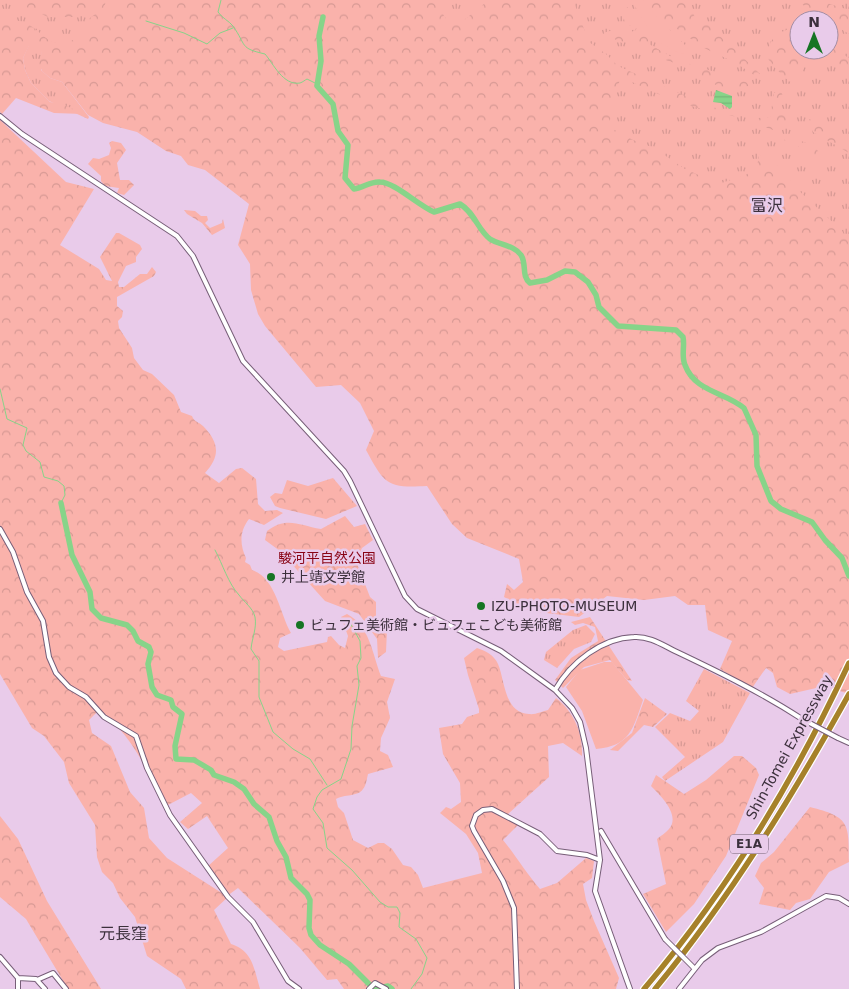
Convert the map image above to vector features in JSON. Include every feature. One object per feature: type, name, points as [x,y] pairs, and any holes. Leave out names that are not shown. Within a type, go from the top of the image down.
[{"type":"highway","name":"Shin-Tomei Expressway","points":[[644,989],[686,936],[749,845],[792,774],[837,689],[849,662]]},
{"type":"highway","name":"Shin-Tomei Expressway","points":[[655,989],[758,848],[810,765],[849,694]]},
{"type":"street","points":[[0,116],[22,134],[177,236],[193,256],[243,361],[347,476],[405,596],[424,614],[501,651],[555,690],[572,708],[580,722],[585,740],[600,860],[596,890],[629,987]]},
{"type":"street","points":[[0,529],[13,552],[27,592],[44,621],[49,657],[56,673],[69,687],[86,697],[104,717],[136,736],[147,768],[170,815],[228,897],[253,922],[288,981],[299,989]]},
{"type":"street","points":[[555,690],[567,672],[582,658],[619,639],[644,637],[714,670],[849,743]]},
{"type":"street","points":[[517,989],[514,908],[502,881],[474,831],[472,826],[476,816],[483,810],[492,809],[540,834],[556,851],[587,855],[600,860]]},
{"type":"street","points":[[601,831],[666,939],[694,968]]},
{"type":"street","points":[[679,989],[694,968],[711,951],[761,932],[826,896],[839,898],[849,904]]},
{"type":"street","points":[[0,957],[18,978],[18,989]]},
{"type":"street","points":[[18,978],[37,980],[53,973],[66,989]]},
{"type":"street","points":[[37,980],[45,989]]},
{"type":"street","points":[[369,989],[376,983],[386,989]]},
{"type":"green space","points":[[0,0],[126,0],[97,45],[42,51],[41,70],[50,78],[62,82],[89,117],[88,119],[49,101],[31,83],[25,70],[23,58],[29,45],[34,45],[0,35]]},
{"type":"green space","points":[[11,0],[106,0],[104,9],[114,14],[121,0],[434,0],[448,22],[464,20],[489,0],[573,0],[589,42],[606,54],[618,66],[708,106],[736,113],[737,117],[678,103],[621,77],[613,100],[609,127],[633,140],[654,148],[685,169],[719,184],[746,175],[755,167],[759,154],[784,170],[796,188],[842,231],[849,242],[849,694],[825,686],[790,694],[777,687],[773,673],[766,668],[752,688],[720,669],[732,641],[708,630],[705,605],[688,605],[675,596],[644,600],[607,596],[579,617],[530,611],[504,597],[507,584],[514,590],[523,582],[519,559],[467,538],[452,524],[427,486],[395,485],[383,477],[366,450],[374,431],[360,403],[341,385],[316,387],[265,326],[258,314],[251,290],[250,264],[238,245],[249,204],[205,170],[188,165],[181,156],[166,151],[137,132],[103,123],[88,115],[62,82],[50,78],[42,71],[39,64],[42,51],[40,45],[29,46],[23,58],[25,70],[31,83],[50,102],[63,104],[83,114],[54,113],[16,98],[2,114],[0,112],[0,20],[15,20],[27,24],[49,40],[61,43],[78,39],[88,33],[90,31],[86,21],[102,9],[72,17],[48,17]]},
{"type":"green space","points":[[423,0],[849,0],[849,305],[723,195],[449,40]]},
{"type":"green space","points":[[607,0],[616,1],[629,8],[639,19],[637,24],[626,26],[622,12]]},
{"type":"green space","points":[[631,0],[643,0],[688,50],[684,54],[674,51],[658,40]]},
{"type":"green space","points":[[648,0],[687,0],[698,24],[710,25],[760,74],[754,75],[736,63],[702,47],[651,10]]},
{"type":"green space","points":[[795,0],[817,0],[849,10],[849,34],[839,28],[839,10],[811,10]]},
{"type":"green space","points":[[643,25],[647,32],[649,44],[677,60],[753,84],[736,91],[723,89],[681,65],[644,53],[639,46],[627,41],[622,43],[603,33],[613,30],[630,33]]},
{"type":"green space","points":[[789,29],[789,60],[809,60],[802,72],[790,82],[775,68],[766,56],[773,39]]},
{"type":"green space","points":[[839,52],[849,58],[849,81],[847,72],[835,60],[839,60]]},
{"type":"green space","points":[[780,90],[783,96],[779,105],[780,112],[787,115],[789,121],[773,130],[754,123],[758,118],[770,117],[774,93]]},
{"type":"green space","points":[[806,119],[823,125],[849,145],[849,153],[813,132]]},
{"type":"green space","points":[[0,120],[66,182],[94,189],[60,245],[99,269],[106,280],[112,281],[100,257],[116,233],[119,233],[140,245],[142,249],[136,257],[136,262],[126,266],[118,282],[119,287],[124,287],[140,274],[147,274],[152,267],[156,272],[154,276],[117,297],[117,306],[123,311],[122,317],[118,321],[119,328],[132,348],[134,358],[143,370],[152,374],[174,395],[181,412],[192,416],[213,438],[216,450],[215,456],[205,473],[219,483],[236,469],[242,468],[256,479],[258,504],[265,511],[277,510],[283,513],[264,525],[249,519],[242,534],[245,562],[250,565],[252,570],[260,574],[272,588],[291,633],[280,638],[278,647],[284,651],[327,642],[328,637],[331,636],[339,645],[345,648],[348,636],[341,617],[347,614],[355,619],[365,633],[381,676],[395,679],[387,702],[390,718],[381,738],[380,751],[388,755],[393,767],[368,774],[365,786],[361,792],[336,799],[338,807],[344,813],[353,840],[368,848],[378,843],[384,843],[392,849],[403,865],[411,867],[418,875],[423,888],[482,873],[478,853],[466,834],[440,813],[446,807],[451,809],[461,802],[460,783],[443,754],[439,728],[462,724],[467,717],[479,713],[464,658],[477,648],[487,652],[498,664],[507,695],[515,708],[529,714],[536,713],[548,710],[556,698],[568,710],[579,731],[582,756],[563,743],[548,746],[549,777],[508,814],[519,824],[503,840],[540,889],[557,883],[586,858],[594,861],[592,878],[583,884],[586,900],[594,921],[619,978],[616,989],[344,989],[337,979],[327,980],[300,948],[238,888],[227,896],[207,867],[228,848],[207,816],[188,829],[180,822],[202,803],[191,793],[166,806],[130,742],[121,730],[99,710],[89,720],[92,733],[111,746],[130,792],[144,808],[149,838],[167,858],[228,897],[214,910],[231,944],[244,951],[252,962],[260,989],[186,989],[181,979],[147,956],[135,917],[120,898],[113,883],[102,872],[97,857],[95,825],[69,783],[64,762],[44,736],[32,728],[0,674]]},
{"type":"green space","points":[[789,136],[815,148],[822,156],[823,161],[811,163],[804,149],[784,140]]},
{"type":"green space","points":[[112,141],[121,143],[126,150],[117,163],[120,180],[129,180],[134,185],[124,195],[117,193],[119,188],[105,186],[101,181],[101,176],[88,164],[93,158],[99,159],[109,155],[111,148],[109,143]]},
{"type":"green space","points":[[184,210],[195,211],[201,216],[207,216],[208,220],[205,223],[210,228],[222,223],[223,219],[225,228],[212,235],[202,223]]},
{"type":"green space","points":[[333,478],[357,506],[326,519],[280,508],[275,506],[270,497],[275,493],[282,494],[287,480],[308,486]]},
{"type":"green space","name":"駿河平自然公園","points":[[345,516],[354,527],[365,524],[373,540],[362,548],[356,561],[370,597],[376,602],[376,618],[387,630],[386,652],[378,658],[377,639],[359,614],[325,601],[280,551],[265,540],[267,531],[280,524],[293,523],[321,529]]},
{"type":"green space","points":[[590,617],[632,681],[627,680],[610,660],[584,667],[563,688],[555,680],[571,658],[598,641],[595,627],[583,623],[575,625],[571,622]]},
{"type":"green space","points":[[586,625],[595,634],[591,642],[574,649],[557,668],[544,660],[546,652],[573,630]]},
{"type":"green space","points":[[604,662],[612,662],[643,700],[633,727],[623,740],[607,747],[596,749],[582,711],[566,687],[580,670]]},
{"type":"green space","points":[[704,669],[750,693],[723,742],[665,781],[662,777],[685,757],[655,727],[670,713],[690,721],[699,711],[686,701]]},
{"type":"green space","points":[[645,698],[667,714],[653,727],[644,725],[618,751],[610,750],[632,733]]},
{"type":"green space","points":[[734,756],[742,756],[756,768],[759,775],[726,856],[694,904],[666,932],[643,894],[666,884],[657,839],[669,829],[673,818],[668,806],[651,786],[656,775],[684,794],[706,780]]},
{"type":"green space","points":[[810,807],[833,814],[844,823],[847,830],[849,862],[829,872],[810,899],[796,903],[790,910],[759,904],[764,888],[755,876],[761,863],[774,852]]},
{"type":"green space","points":[[0,816],[18,839],[47,901],[101,989],[68,989],[26,919],[0,897]]},
{"type":"shaded area","points":[[716,90],[732,96],[732,107],[730,109],[721,103],[713,102]]},
{"type":"waterway","points":[[221,0],[218,12],[233,26],[247,48],[265,54],[279,73],[288,81],[300,83],[307,79],[317,84]]},
{"type":"waterway","points":[[323,17],[319,36],[321,61],[317,86],[333,104],[338,131],[348,145],[345,178],[354,189],[373,183],[386,183],[434,212],[460,204],[465,207],[490,239],[514,249],[521,255],[526,277],[530,283],[547,280],[565,271],[575,272],[588,282],[596,295],[599,307],[618,326],[676,330],[683,337],[685,365],[696,381],[744,408],[756,435],[757,466],[771,501],[781,509],[812,522],[825,540],[842,558],[849,576]]},
{"type":"waterway","points":[[146,21],[184,33],[207,44],[220,33],[233,28]]},
{"type":"waterway","points":[[0,389],[7,419],[27,428],[23,445],[26,451],[40,462],[44,477],[58,481],[64,486],[65,495],[61,503]]},
{"type":"waterway","points":[[61,503],[72,555],[90,592],[92,609],[101,618],[127,625],[133,631],[138,641],[149,647],[151,652],[148,664],[152,687],[157,695],[171,700],[173,707],[182,714],[175,746],[176,759],[194,760],[211,770],[214,775],[234,782],[244,789],[254,804],[269,817],[277,841],[286,857],[291,878],[307,894],[310,900],[309,928],[311,935],[320,945],[349,964],[372,987],[376,989],[388,986],[392,989]]},
{"type":"waterway","points":[[215,550],[232,585],[255,617],[251,649],[259,661],[259,697],[273,732],[293,749],[310,759],[327,785]]},
{"type":"waterway","points":[[348,619],[360,641],[361,658],[357,666],[359,685],[352,726],[351,749],[341,779],[322,790],[317,797],[313,809],[323,823],[327,848],[352,870],[380,902],[388,907],[397,907],[400,913],[399,927],[416,939],[427,958],[422,974],[411,989]]},
{"type":"place","name":"井上靖文学館","points":[[271,577]]},
{"type":"place","name":"IZU-PHOTO-MUSEUM","points":[[481,606]]},
{"type":"place","name":"ビュフェ美術館・ビュフェこども美術館","points":[[300,625]]},
{"type":"district","name":"富沢","points":[[767,205]]},
{"type":"district","name":"元長窪","points":[[123,933]]}]
